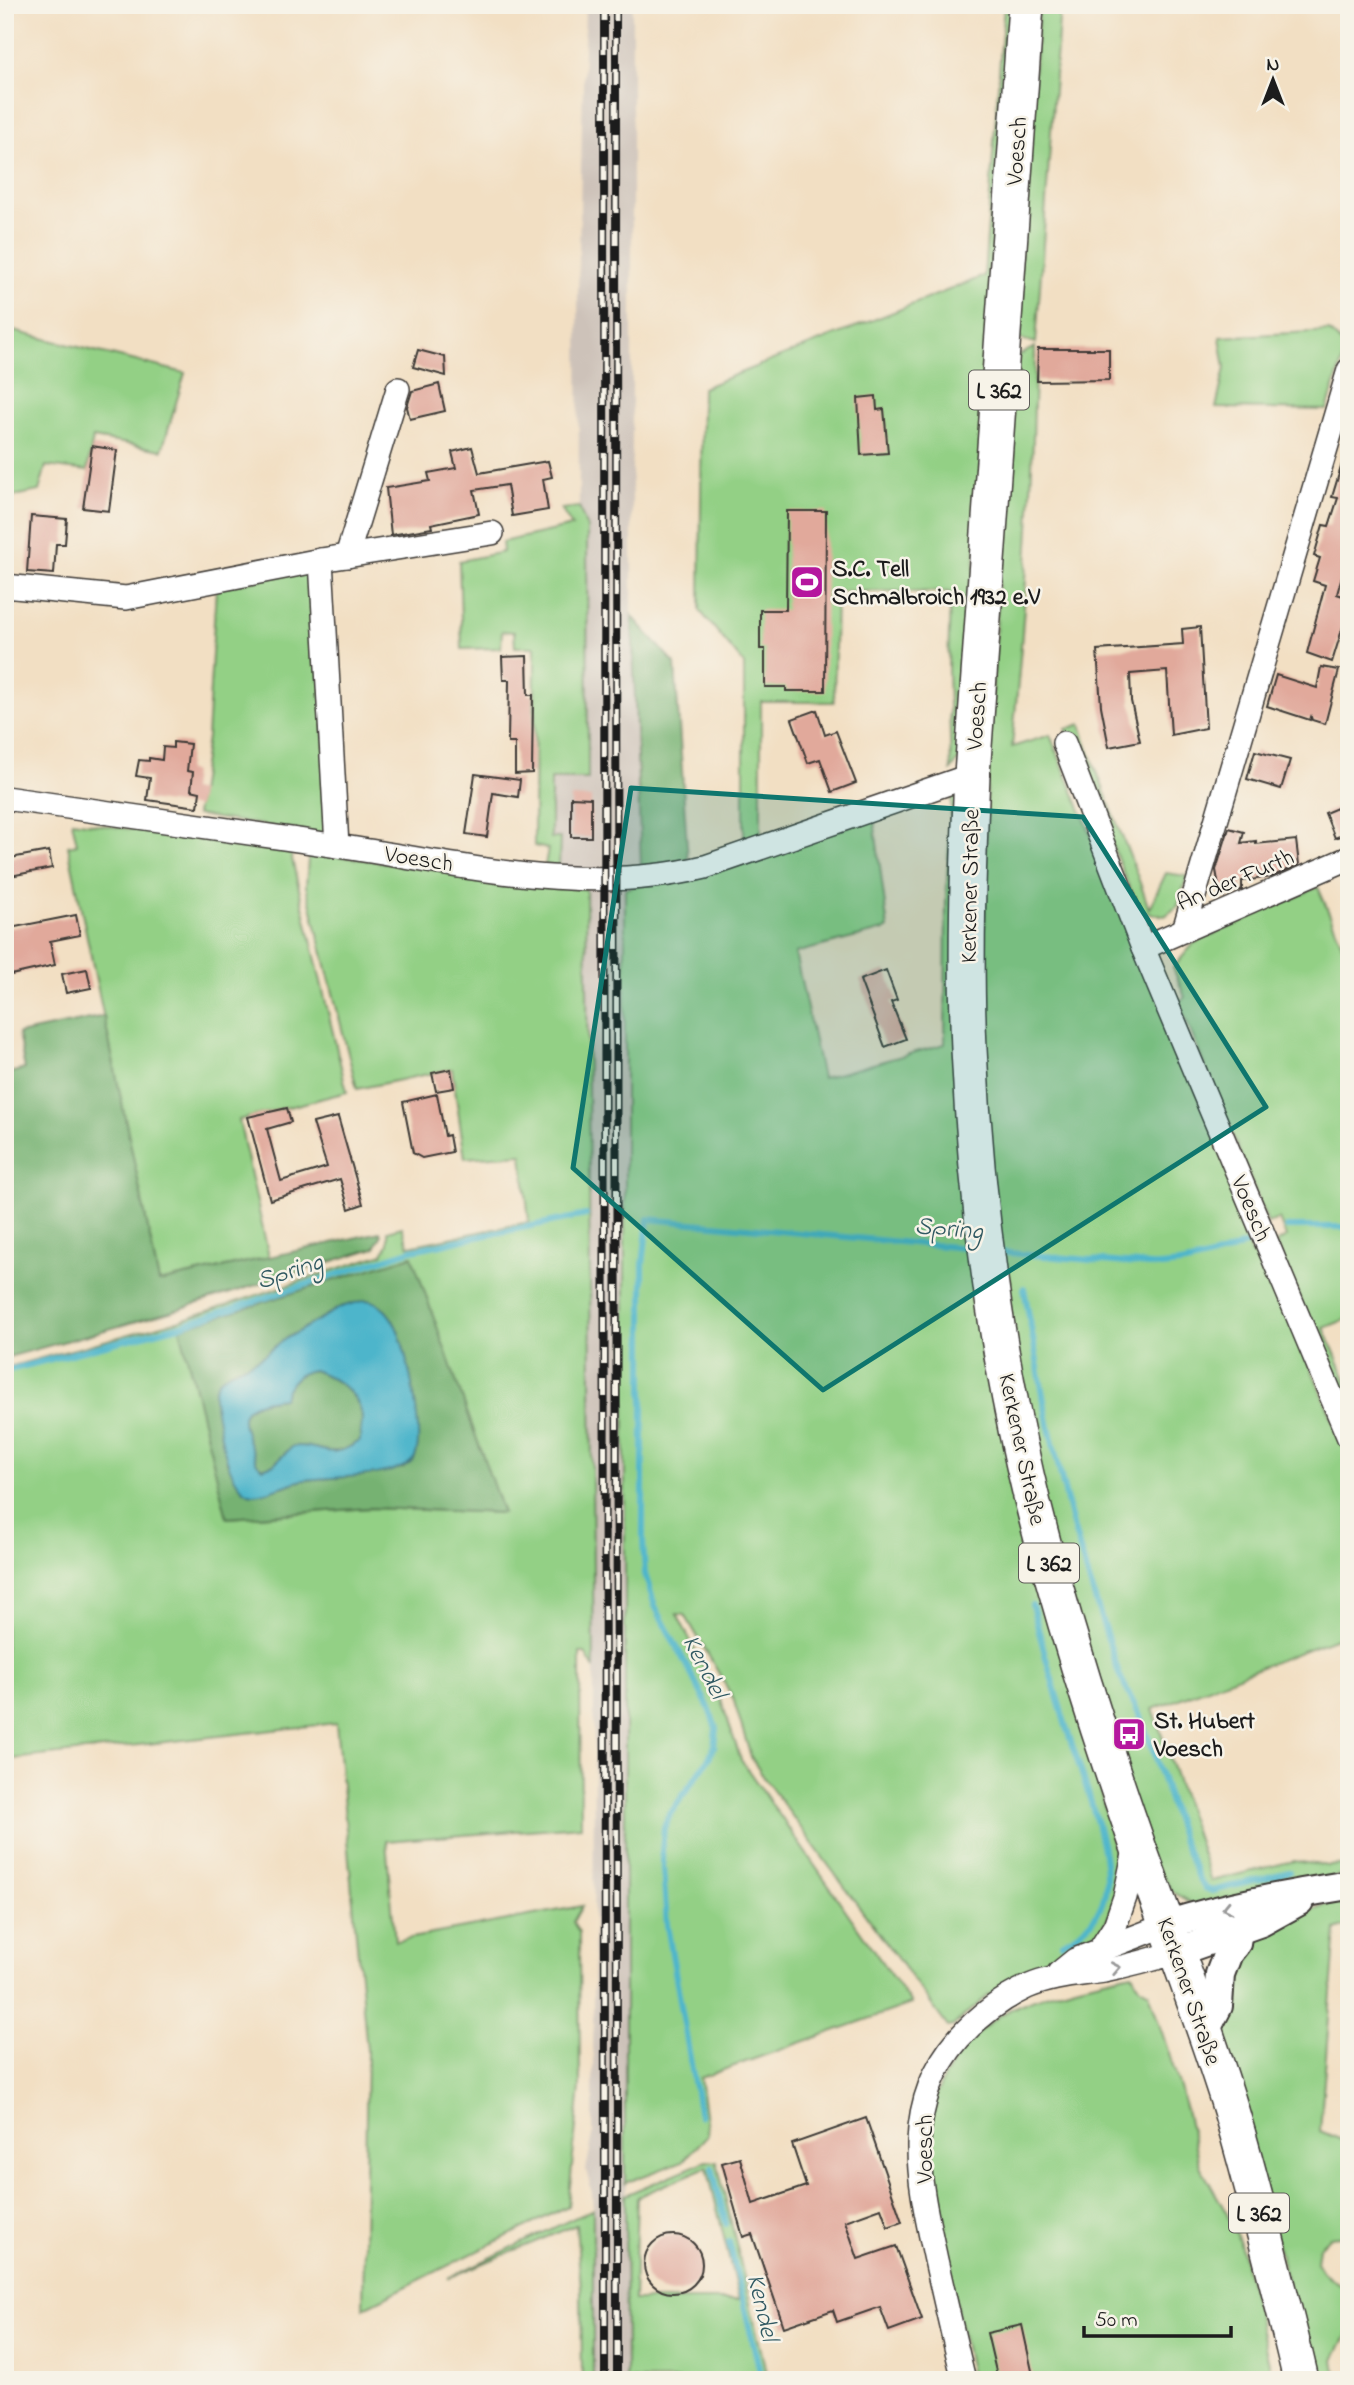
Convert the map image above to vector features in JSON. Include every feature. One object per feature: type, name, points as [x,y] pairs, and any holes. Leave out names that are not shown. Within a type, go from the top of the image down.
[{"type":"main road","name":"Voesch","points":[[971,775],[1026,5]]},
{"type":"main road","name":"Kerkener Straße","points":[[971,775],[967,940],[972,1111],[987,1251],[1010,1396],[1041,1532],[1081,1672],[1137,1842],[1225,2090],[1244,2153],[1301,2380]]},
{"type":"street","points":[[1184,930],[1349,370]]},
{"type":"street","points":[[347,556],[398,389]]},
{"type":"street","points":[[5,586],[126,598],[321,560],[492,533]]},
{"type":"street","points":[[321,560],[337,846]]},
{"type":"street","name":"Voesch","points":[[1064,743],[1143,948],[1349,1438]]},
{"type":"street","name":"Voesch","points":[[5,797],[536,876],[617,879],[665,875],[705,867],[971,775]]},
{"type":"street","name":"An der Furth","points":[[1143,948],[1349,858]]},
{"type":"street","points":[[1099,1951],[1119,1916],[1137,1842]]},
{"type":"street","points":[[1171,1938],[1203,1913],[1349,1885]]},
{"type":"street","points":[[1171,1938],[1238,1931],[1261,1922],[1318,1890]]},
{"type":"street","points":[[1204,2033],[1219,2006],[1220,1974],[1228,1953],[1236,1942],[1238,1931]]},
{"type":"street","name":"Voesch","points":[[1055,1977],[1075,1960],[1099,1951],[1171,1938]]},
{"type":"street","name":"Voesch","points":[[964,2380],[923,2192],[919,2147],[920,2117],[926,2091],[934,2073],[971,2024],[1000,2002],[1025,1988],[1055,1977],[1142,1963],[1171,1938]]},
{"type":"highlighted area","points":[[631,788],[1083,817],[1266,1107],[823,1390],[573,1168]]},
{"type":"shaded area","points":[[585,5],[632,5],[632,616],[641,867],[625,1208],[626,2380],[593,2380],[593,2209],[586,2170],[593,2135],[594,1669],[590,1212],[559,866],[559,839],[551,839],[551,779],[588,779],[587,529],[579,507],[578,294]]},
{"type":"green space","points":[[1004,5],[1017,5],[960,758],[951,770],[948,670],[950,592],[836,591],[834,702],[761,702],[761,838],[744,843],[744,664],[700,611],[702,388],[984,276]]},
{"type":"green space","points":[[1039,5],[1060,5],[1036,343],[1015,338]]},
{"type":"green space","points":[[5,329],[185,373],[162,450],[93,438],[87,471],[46,466],[39,491],[9,497],[5,507]]},
{"type":"green space","points":[[1329,331],[1346,348],[1327,410],[1216,408],[1225,368],[1220,337]]},
{"type":"green space","points":[[1035,347],[1028,548],[1012,747],[1050,735],[1253,1230],[1244,1235],[1251,1254],[1261,1249],[1349,1458],[1349,1633],[1153,1709],[1211,1881],[1293,1861],[1328,1866],[1349,1864],[1349,1873],[1199,1908],[1173,1892],[1098,1783],[1111,1837],[1117,1880],[1116,1898],[1107,1919],[1088,1942],[1006,1984],[986,1997],[953,2026],[948,2027],[764,1778],[751,1757],[733,1698],[685,1615],[677,1614],[722,1703],[741,1760],[911,2004],[700,2078],[708,2135],[683,2161],[625,2183],[625,889],[874,819],[888,929],[795,953],[822,1078],[945,1044],[946,897],[952,792],[963,800],[983,1012],[987,785],[1012,359]]},
{"type":"green space","points":[[579,507],[587,528],[588,779],[551,779],[551,838],[560,838],[559,866],[545,865],[548,849],[534,846],[535,647],[515,647],[514,632],[502,631],[501,648],[462,649],[459,561],[503,552],[502,542],[572,526],[561,509]]},
{"type":"green space","points":[[316,568],[330,835],[196,815],[207,737],[216,588]]},
{"type":"green space","points":[[632,616],[675,664],[688,860],[641,867]]},
{"type":"green space","points":[[1081,724],[1096,771],[1149,909],[1166,873],[1187,876],[1178,906],[1165,916],[1150,914],[1137,907],[1066,729]]},
{"type":"green space","points":[[72,821],[290,851],[347,1092],[239,1120],[269,1257],[159,1282],[68,846],[77,844]]},
{"type":"green space","points":[[314,853],[586,889],[594,1669],[585,1653],[580,1653],[581,1826],[386,1841],[395,1941],[582,1906],[573,1922],[579,1932],[580,2087],[568,2206],[363,2308],[367,2050],[336,1723],[5,1760],[5,1368],[181,1320],[383,1254],[388,1244],[388,1231],[402,1227],[409,1246],[529,1222],[522,1154],[465,1158],[452,1069],[357,1089],[306,886],[308,859]],"holes":[[[180,1328],[502,1513],[370,1508],[228,1518]]]},
{"type":"green space","points":[[1318,887],[1349,960],[1349,1318],[1324,1328],[1349,1386],[1349,1417],[1276,1243],[1286,1237],[1279,1219],[1268,1223],[1179,1002],[1185,997],[1173,968],[1194,943]]},
{"type":"green space","points":[[104,1016],[159,1282],[380,1232],[381,1236],[375,1248],[170,1312],[5,1358],[5,1074],[25,1069],[18,1034]]},
{"type":"green space","points":[[412,1256],[503,1513],[370,1508],[227,1518],[180,1328]],"holes":[[[341,1307],[403,1468],[348,1477],[302,1480],[282,1487],[227,1463],[229,1372],[259,1359],[282,1341]]]},
{"type":"green space","points":[[313,1370],[345,1387],[356,1401],[362,1418],[360,1441],[333,1452],[293,1446],[274,1464],[263,1468],[257,1464],[247,1437],[243,1418],[246,1410],[265,1401],[283,1398],[294,1380]]},
{"type":"green space","points":[[1349,1899],[1349,1925],[1336,1930],[1320,2131],[1349,2143],[1349,2235],[1329,2237],[1319,2247],[1317,2262],[1323,2272],[1339,2284],[1349,2282],[1349,2331],[1334,2359],[1337,2380],[1312,2380],[1232,2071],[1222,1999],[1246,1942],[1269,1926]]},
{"type":"green space","points":[[1132,1973],[1139,1986],[1149,1992],[1181,2091],[1200,2166],[1240,2243],[1273,2380],[972,2380],[931,2184],[930,2126],[941,2083],[973,2038],[987,2025],[1017,2006],[1045,1995]]},
{"type":"green space","points":[[706,2161],[717,2162],[768,2380],[626,2380],[625,2195]],"holes":[[[707,2167],[739,2300],[634,2300],[637,2197]]]},
{"type":"green space","points":[[593,2209],[593,2380],[582,2380],[581,2288],[576,2225],[448,2278]]},
{"type":"water","points":[[365,1300],[375,1302],[384,1308],[396,1326],[410,1373],[417,1415],[417,1450],[413,1460],[405,1466],[379,1473],[305,1480],[261,1493],[249,1493],[234,1477],[224,1451],[214,1400],[218,1381],[229,1372],[259,1359],[282,1341],[341,1307]],"holes":[[[313,1370],[345,1387],[356,1401],[362,1418],[360,1441],[332,1452],[293,1446],[274,1464],[262,1468],[257,1463],[244,1426],[243,1417],[246,1410],[265,1401],[283,1398],[291,1383],[302,1374]]]},
{"type":"building","points":[[1038,349],[1109,349],[1109,380],[1037,381]]},
{"type":"building","points":[[418,350],[445,357],[446,376],[413,367]]},
{"type":"building","points":[[439,384],[445,411],[410,419],[407,407],[412,391]]},
{"type":"building","points":[[876,396],[877,410],[884,409],[888,453],[861,455],[858,398]]},
{"type":"building","points":[[92,446],[117,450],[109,511],[83,508]]},
{"type":"building","points":[[472,447],[479,473],[548,461],[552,477],[543,479],[548,510],[512,516],[507,485],[474,490],[479,514],[431,524],[432,528],[391,535],[386,488],[430,481],[428,473],[456,468],[452,452]]},
{"type":"building","points":[[1345,454],[1349,454],[1349,567],[1345,565],[1337,594],[1349,598],[1349,607],[1332,662],[1307,653],[1325,585],[1313,581],[1320,558],[1314,556],[1323,525],[1329,526],[1338,498],[1332,497]]},
{"type":"building","points":[[787,511],[826,511],[825,691],[786,691],[786,687],[765,687],[765,649],[760,649],[760,610],[786,610]]},
{"type":"building","points":[[31,516],[67,519],[65,544],[56,544],[54,574],[27,572]]},
{"type":"building","points":[[1200,627],[1206,728],[1171,735],[1167,671],[1130,674],[1131,701],[1140,741],[1109,747],[1101,706],[1097,650],[1183,644],[1182,629]]},
{"type":"building","points":[[527,656],[528,695],[533,695],[532,773],[515,774],[515,743],[508,743],[509,680],[503,680],[502,657]]},
{"type":"building","points":[[1321,667],[1339,670],[1325,724],[1312,720],[1311,717],[1310,720],[1267,706],[1276,675],[1317,688]]},
{"type":"building","points":[[817,710],[825,735],[836,731],[856,783],[832,792],[820,759],[808,763],[792,719]]},
{"type":"building","points":[[173,742],[190,744],[187,771],[193,772],[191,790],[200,792],[198,807],[147,800],[150,778],[136,776],[139,760],[162,760],[163,747],[173,748]]},
{"type":"building","points":[[1255,751],[1290,760],[1281,789],[1247,779]]},
{"type":"building","points":[[475,774],[520,780],[518,797],[493,793],[487,837],[466,834]]},
{"type":"building","points":[[571,797],[591,798],[591,837],[571,837]]},
{"type":"building","points":[[1349,803],[1349,832],[1335,838],[1325,813]]},
{"type":"building","points":[[1229,828],[1244,832],[1241,843],[1296,840],[1299,865],[1271,877],[1242,881],[1242,890],[1220,893],[1216,870]]},
{"type":"building","points":[[49,851],[52,868],[5,877],[5,859]]},
{"type":"building","points":[[76,915],[80,935],[50,941],[55,965],[11,975],[5,948],[5,929]]},
{"type":"building","points":[[87,969],[91,988],[66,993],[62,974]]},
{"type":"building","points":[[886,970],[897,1000],[891,1002],[906,1039],[885,1047],[860,980]]},
{"type":"building","points":[[451,1069],[454,1088],[436,1091],[432,1073]]},
{"type":"building","points":[[437,1094],[445,1136],[449,1135],[452,1152],[422,1158],[413,1153],[403,1102]]},
{"type":"building","points":[[287,1108],[291,1122],[267,1129],[281,1181],[327,1167],[313,1123],[338,1117],[363,1204],[349,1209],[340,1179],[270,1200],[248,1117]]},
{"type":"building","points":[[866,2118],[902,2222],[888,2227],[881,2208],[845,2221],[858,2259],[896,2246],[922,2319],[889,2331],[880,2307],[837,2322],[833,2310],[784,2327],[752,2234],[743,2237],[722,2163],[740,2158],[753,2204],[806,2186],[792,2144]]},
{"type":"building","points":[[667,2235],[679,2235],[694,2243],[702,2258],[702,2270],[694,2285],[679,2293],[667,2293],[652,2285],[644,2270],[644,2258],[652,2243]]},
{"type":"building","points":[[1022,2325],[1034,2380],[998,2380],[987,2333]]},
{"type":"waterway","name":"Spring","points":[[5,1371],[179,1326],[412,1250],[586,1215]]},
{"type":"waterway","name":"Kendel","points":[[700,2116],[667,1925],[662,1852],[664,1828],[670,1814],[708,1760],[714,1747],[716,1728],[708,1706],[655,1606],[645,1574],[643,1265],[648,1219],[977,1249]]},
{"type":"waterway","name":"Spring","points":[[1287,1227],[1349,1227]]},
{"type":"waterway","name":"Spring","points":[[998,1252],[1161,1266],[1203,1259],[1244,1245]]},
{"type":"waterway","points":[[1024,1288],[1048,1423],[1088,1577],[1119,1674],[1140,1716],[1181,1837],[1199,1880],[1205,1888],[1212,1891],[1289,1872]]},
{"type":"waterway","points":[[1032,1605],[1093,1808],[1106,1875],[1103,1902],[1095,1917],[1084,1929],[1062,1943]]},
{"type":"waterway","name":"Kendel","points":[[712,2168],[726,2224]]},
{"type":"waterway","name":"Kendel","points":[[729,2242],[762,2380]]},
{"type":"railway","points":[[604,5],[605,2380]]},
{"type":"railway","points":[[616,5],[617,2380]]},
{"type":"place","name":"S.C. Tell Schmalbroich 1932 e.V","points":[[807,582]]},
{"type":"place","name":"St. Hubert Voesch","points":[[1129,1734]]}]
